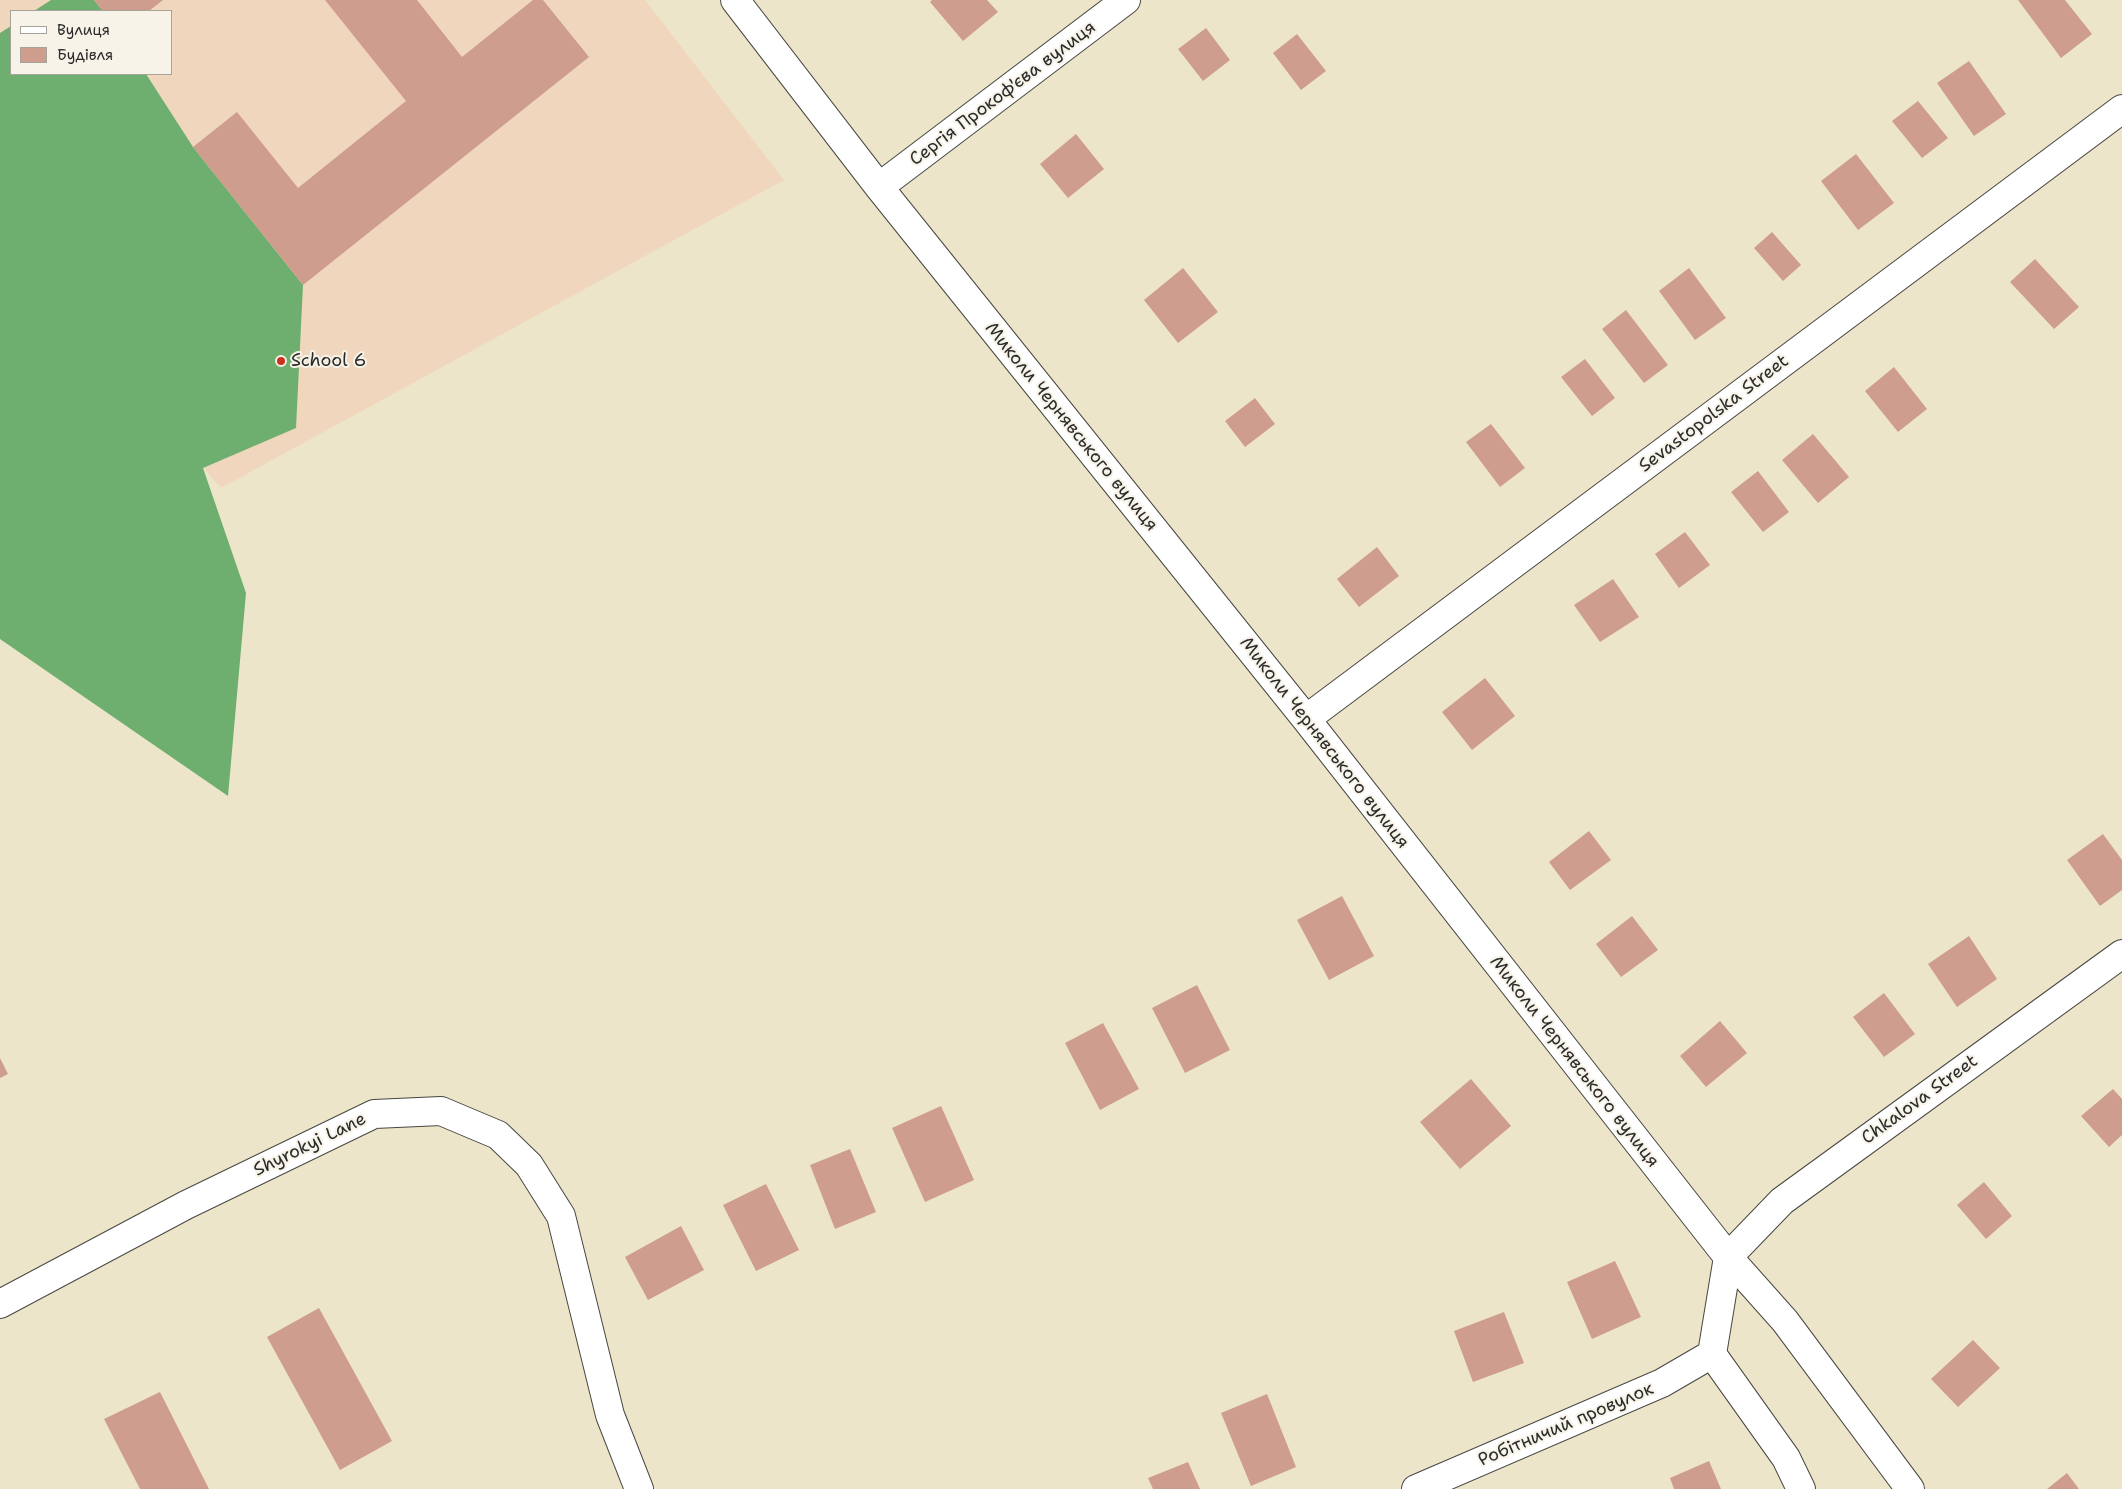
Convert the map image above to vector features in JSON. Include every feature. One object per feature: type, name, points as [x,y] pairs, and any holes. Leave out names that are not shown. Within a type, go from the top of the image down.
[{"type":"street","name":"Миколи Чернявського вулиця","points":[[734,0],[879,187],[1306,719],[1728,1257],[1785,1321],[1910,1489]]},
{"type":"street","name":"Сергія Прокоф'єва вулиця","points":[[879,187],[1126,0]]},
{"type":"street","name":"Sevastopolska Street","points":[[1306,719],[2122,109]]},
{"type":"street","name":"Chkalova Street","points":[[1728,1257],[1782,1201],[2122,954]]},
{"type":"street","name":"Shyrokyi Lane","points":[[0,1304],[186,1206],[374,1114],[441,1111],[498,1135],[529,1165],[561,1216],[610,1416],[639,1489]]},
{"type":"street","points":[[1728,1257],[1712,1354],[1786,1458],[1801,1489]]},
{"type":"street","name":"Робітничий провулок","points":[[1416,1489],[1662,1383],[1712,1354]]},
{"type":"shaded area","name":"School 6","points":[[0,0],[645,0],[784,180],[221,488],[0,235]]},
{"type":"green space","points":[[51,0],[94,0],[102,10],[36,10]]},
{"type":"green space","points":[[10,27],[10,75],[147,75],[193,147],[303,285],[296,428],[203,468],[246,593],[228,796],[0,639],[0,33]]},
{"type":"building","points":[[94,0],[163,0],[150,10],[102,10]]},
{"type":"building","points":[[325,0],[417,0],[462,57],[533,0],[543,0],[589,57],[303,285],[193,147],[237,112],[298,188],[406,101]]},
{"type":"building","points":[[932,0],[987,0],[998,12],[963,41],[930,2]]},
{"type":"building","points":[[2018,0],[2065,0],[2092,34],[2061,58]]},
{"type":"building","points":[[1206,28],[1230,60],[1203,81],[1178,49]]},
{"type":"building","points":[[1297,34],[1326,71],[1301,90],[1273,53]]},
{"type":"building","points":[[1969,61],[2006,114],[1974,136],[1937,83]]},
{"type":"building","points":[[1918,101],[1948,138],[1922,158],[1892,121]]},
{"type":"building","points":[[1076,134],[1104,169],[1068,198],[1040,164]]},
{"type":"building","points":[[1856,154],[1894,203],[1858,230],[1821,181]]},
{"type":"building","points":[[1772,232],[1801,265],[1783,281],[1754,248]]},
{"type":"building","points":[[2035,259],[2079,307],[2054,329],[2010,282]]},
{"type":"building","points":[[1183,268],[1218,312],[1178,343],[1144,300]]},
{"type":"building","points":[[1689,268],[1726,318],[1695,340],[1659,291]]},
{"type":"building","points":[[1626,310],[1668,365],[1644,383],[1602,329]]},
{"type":"building","points":[[1585,359],[1615,398],[1592,416],[1561,377]]},
{"type":"building","points":[[1894,367],[1927,409],[1898,432],[1865,391]]},
{"type":"building","points":[[1255,398],[1275,424],[1245,447],[1225,421]]},
{"type":"building","points":[[1491,424],[1525,468],[1500,487],[1466,442]]},
{"type":"building","points":[[1813,434],[1849,477],[1818,503],[1782,460]]},
{"type":"building","points":[[1758,471],[1789,512],[1763,532],[1731,492]]},
{"type":"building","points":[[1685,532],[1710,565],[1679,588],[1655,554]]},
{"type":"building","points":[[1377,547],[1399,576],[1359,607],[1337,579]]},
{"type":"building","points":[[1613,579],[1639,617],[1600,642],[1574,605]]},
{"type":"building","points":[[1485,678],[1515,716],[1472,750],[1442,712]]},
{"type":"building","points":[[1589,831],[1611,860],[1570,890],[1549,862]]},
{"type":"building","points":[[2103,834],[2122,860],[2122,890],[2100,906],[2067,860]]},
{"type":"building","points":[[1342,896],[1374,956],[1329,980],[1297,920]]},
{"type":"building","points":[[1632,916],[1658,950],[1621,977],[1596,944]]},
{"type":"building","points":[[1969,936],[1997,979],[1957,1007],[1928,964]]},
{"type":"building","points":[[1197,985],[1230,1050],[1185,1073],[1152,1008]]},
{"type":"building","points":[[1884,993],[1915,1034],[1884,1057],[1853,1017]]},
{"type":"building","points":[[1720,1021],[1747,1053],[1706,1087],[1680,1056]]},
{"type":"building","points":[[1103,1023],[1139,1089],[1100,1110],[1065,1043]]},
{"type":"building","points":[[0,1058],[8,1074],[0,1078]]},
{"type":"building","points":[[1471,1079],[1511,1126],[1460,1169],[1420,1122]]},
{"type":"building","points":[[2113,1089],[2122,1099],[2122,1135],[2109,1147],[2081,1116]]},
{"type":"building","points":[[941,1106],[974,1180],[925,1202],[892,1128]]},
{"type":"building","points":[[850,1149],[876,1212],[835,1229],[810,1165]]},
{"type":"building","points":[[1984,1182],[2012,1216],[1986,1239],[1957,1205]]},
{"type":"building","points":[[766,1184],[799,1250],[756,1271],[723,1205]]},
{"type":"building","points":[[681,1226],[704,1270],[648,1300],[625,1257]]},
{"type":"building","points":[[1615,1261],[1641,1317],[1592,1339],[1567,1282]]},
{"type":"building","points":[[319,1308],[392,1441],[340,1470],[267,1337]]},
{"type":"building","points":[[1504,1312],[1524,1363],[1473,1382],[1454,1331]]},
{"type":"building","points":[[1973,1340],[2000,1368],[1958,1407],[1931,1379]]},
{"type":"building","points":[[160,1392],[209,1489],[140,1489],[104,1419]]},
{"type":"building","points":[[1267,1394],[1296,1467],[1251,1486],[1221,1413]]},
{"type":"building","points":[[1709,1461],[1721,1489],[1674,1489],[1670,1478]]},
{"type":"building","points":[[1188,1462],[1200,1489],[1153,1489],[1148,1478]]},
{"type":"building","points":[[2067,1473],[2079,1489],[2047,1489]]},
{"type":"place","name":"School 6","points":[[281,361]]}]
